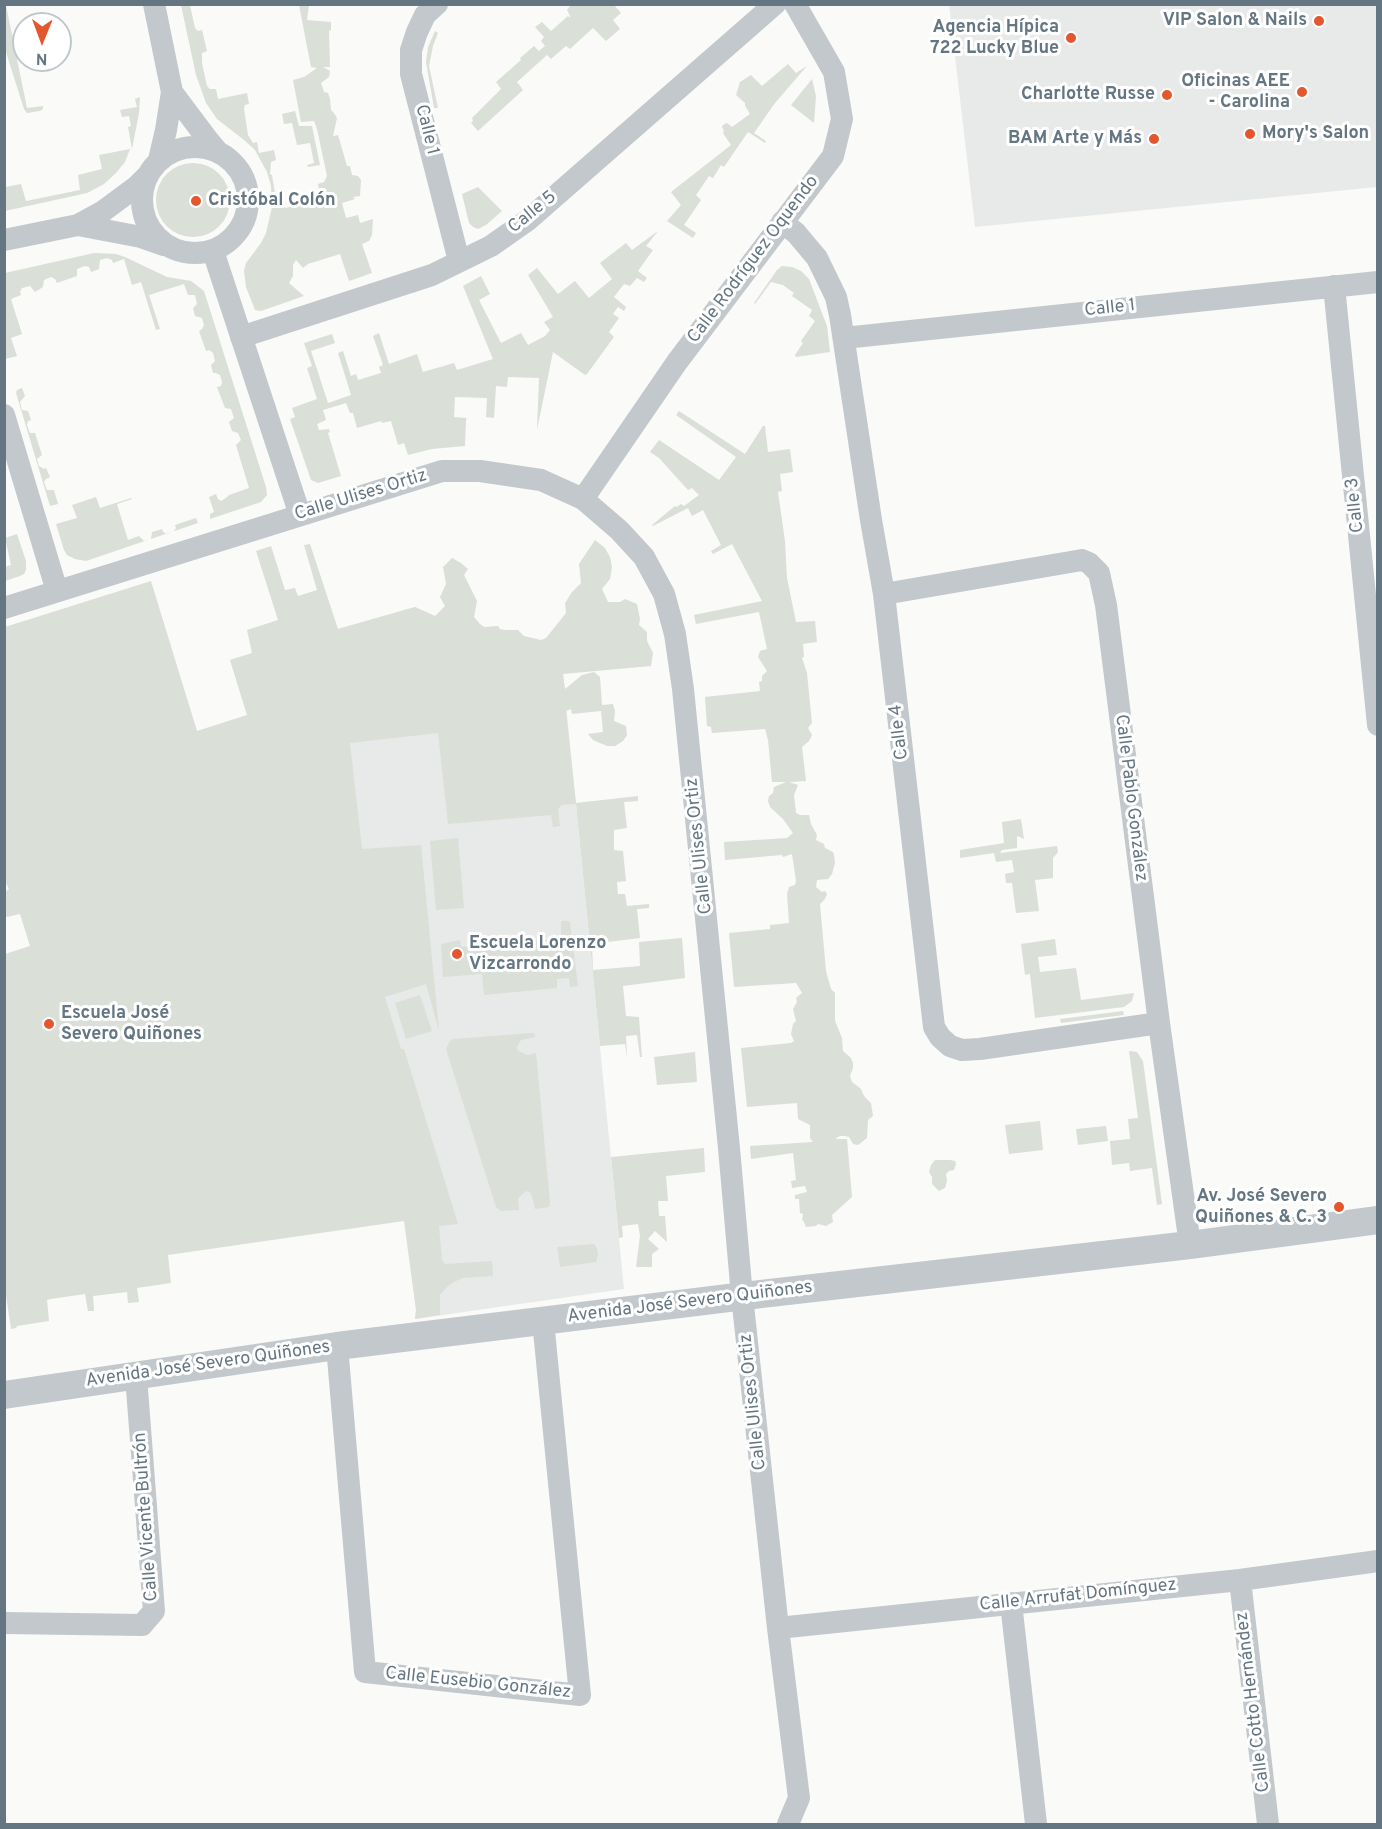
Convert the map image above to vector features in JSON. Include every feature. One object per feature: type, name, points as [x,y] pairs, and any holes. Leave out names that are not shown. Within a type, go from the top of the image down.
[{"type":"street","points":[[154,4],[172,92],[166,130],[141,197],[144,218],[155,236],[172,248]]},
{"type":"street","name":"Calle 1","points":[[437,4],[425,15],[417,32],[411,50],[411,74],[459,261]]},
{"type":"street","name":"Calle 5","points":[[241,337],[432,275],[491,246],[528,219],[775,4]]},
{"type":"street","name":"Calle Rodríguez Oquendo","points":[[583,499],[677,362],[833,156],[842,119],[834,72],[795,4]]},
{"type":"street","points":[[78,225],[141,237],[192,253],[213,250],[231,240],[243,223],[249,203],[246,182],[235,164],[218,152],[172,92]]},
{"type":"street","points":[[4,240],[78,225],[102,212],[137,186],[153,168],[176,150],[198,146],[218,152]]},
{"type":"street","name":"Calle 4","points":[[782,222],[807,244],[825,271],[836,297],[884,594],[934,1027],[940,1037],[950,1046],[962,1050],[1159,1023]]},
{"type":"street","points":[[213,250],[300,515]]},
{"type":"street","name":"Calle 1","points":[[843,338],[1377,282]]},
{"type":"street","name":"Calle 3","points":[[1334,286],[1377,725]]},
{"type":"street","points":[[4,415],[57,591]]},
{"type":"street","name":"Calle Ulises Ortiz","points":[[4,608],[442,471],[480,471],[541,480],[583,499],[619,530],[644,557],[664,594],[675,634],[683,689],[742,1296],[799,1798],[788,1824]]},
{"type":"street","name":"Calle Pablo González","points":[[884,594],[1082,560],[1100,573],[1190,1245]]},
{"type":"street","name":"Avenida José Severo Quiñones","points":[[4,1395],[337,1346],[742,1296],[1190,1245],[1377,1220]]},
{"type":"street","name":"Calle Eusebio González","points":[[337,1346],[365,1672],[580,1695],[543,1321]]},
{"type":"street","name":"Calle Vicente Bultrón","points":[[4,1623],[142,1625],[154,1611],[136,1376]]},
{"type":"street","name":"Calle Arrufat Domínguez","points":[[778,1628],[1240,1580],[1377,1561]]},
{"type":"street","name":"Calle Cotto Hernández","points":[[1240,1580],[1268,1824]]},
{"type":"street","points":[[1011,1603],[1036,1824]]},
{"type":"shaded area","points":[[4,5],[6,5],[12,34],[12,71],[5,49]]},
{"type":"shaded area","points":[[181,5],[190,5],[195,28],[198,31],[202,30],[207,51],[202,53],[202,63],[207,86],[210,89],[216,89],[218,99],[247,93],[249,104],[245,105],[244,109],[248,135],[253,143],[257,142],[259,153],[274,150],[276,160],[271,162],[270,174],[275,193],[278,199],[283,199],[285,208],[321,201],[318,184],[324,182],[327,176],[314,121],[301,122],[293,80],[304,77],[317,68],[311,67],[299,5],[309,5],[307,20],[331,22],[330,67],[323,67],[330,71],[329,77],[321,83],[324,92],[328,93],[331,110],[337,118],[333,136],[338,135],[352,175],[358,176],[361,180],[360,196],[342,203],[346,218],[358,215],[360,223],[373,219],[372,235],[369,241],[362,244],[372,273],[349,281],[340,254],[308,264],[303,268],[296,260],[289,283],[304,296],[261,311],[255,310],[246,287],[244,271],[246,263],[266,233],[272,207],[271,186],[267,172],[255,150],[217,119],[206,103],[196,75]]},
{"type":"shaded area","points":[[571,5],[614,5],[621,13],[613,20],[620,29],[606,41],[593,28],[570,49],[566,46],[551,59],[547,55],[517,82],[523,90],[478,131],[471,123],[472,118],[501,89],[496,82],[534,46],[539,51],[545,46],[541,41],[544,37],[535,27],[542,22],[551,31],[568,16],[571,18],[567,10]]},
{"type":"shaded area","points":[[949,5],[1377,5],[1377,187],[975,227]]},
{"type":"shaded area","points":[[435,31],[438,33],[429,66],[438,108],[434,108],[426,62],[428,47]]},
{"type":"shaded area","points":[[788,64],[796,73],[807,66],[775,103],[754,133],[766,141],[765,143],[748,132],[724,167],[721,165],[713,178],[709,176],[696,195],[701,200],[684,225],[696,233],[693,238],[667,221],[681,205],[671,192],[731,145],[723,133],[723,125],[727,123],[732,127],[750,114],[745,103],[736,95],[740,82],[751,75],[762,86]]},
{"type":"shaded area","points":[[12,72],[20,72],[27,108],[43,106],[40,111],[27,113]]},
{"type":"shaded area","points":[[812,79],[816,96],[814,123],[791,105]]},
{"type":"shaded area","points":[[140,97],[132,149],[128,127],[131,126],[129,116],[122,117],[120,110],[137,107],[135,99]]},
{"type":"shaded area","points":[[295,111],[299,126],[312,126],[320,165],[308,167],[307,165],[314,163],[310,143],[297,145],[292,123],[284,124],[282,114]]},
{"type":"shaded area","points":[[130,149],[125,162],[116,173],[104,184],[87,193],[5,211],[5,187],[21,184],[26,201],[80,190],[78,175],[102,169],[99,155]]},
{"type":"shaded area","points":[[193,163],[207,166],[219,174],[227,186],[230,200],[227,214],[219,226],[207,234],[193,237],[179,234],[167,226],[159,214],[156,200],[159,186],[167,174],[179,166]]},
{"type":"shaded area","points":[[478,187],[502,211],[478,229],[469,223],[462,194]]},
{"type":"shaded area","points":[[658,231],[646,246],[653,250],[638,271],[647,278],[644,282],[637,278],[630,286],[624,284],[614,297],[626,307],[624,311],[618,307],[613,314],[619,318],[609,332],[614,337],[587,374],[585,375],[553,352],[537,430],[539,378],[508,377],[507,387],[496,386],[494,418],[486,417],[487,398],[455,397],[454,417],[467,418],[465,446],[432,449],[408,455],[404,443],[398,445],[391,421],[382,423],[381,421],[357,428],[353,413],[350,413],[346,403],[323,410],[326,420],[317,424],[319,430],[329,429],[328,433],[341,476],[318,483],[311,480],[290,419],[295,417],[292,408],[317,399],[307,368],[312,366],[304,343],[332,334],[335,343],[311,351],[328,403],[351,395],[338,353],[343,351],[351,376],[356,374],[358,380],[381,373],[379,367],[383,365],[373,336],[379,333],[389,364],[417,354],[423,372],[454,363],[457,370],[493,359],[463,286],[481,276],[490,294],[479,300],[501,343],[521,333],[528,345],[545,336],[550,330],[544,322],[553,317],[528,275],[537,268],[558,294],[575,281],[589,298],[612,279],[600,263],[626,243],[632,250]]},
{"type":"shaded area","points":[[94,253],[116,254],[125,257],[167,277],[191,281],[204,291],[266,487],[267,495],[261,502],[210,519],[210,514],[214,512],[209,497],[216,494],[221,501],[229,495],[249,488],[236,445],[241,440],[238,433],[232,431],[229,422],[234,418],[231,409],[225,408],[217,387],[221,386],[222,382],[220,375],[213,373],[211,365],[215,361],[213,353],[206,351],[199,331],[204,325],[202,318],[195,316],[193,308],[197,304],[195,295],[188,295],[184,284],[149,295],[160,329],[156,330],[141,282],[132,285],[124,259],[113,263],[107,258],[100,260],[99,269],[91,272],[89,267],[85,266],[77,269],[77,276],[57,283],[51,277],[44,280],[43,287],[35,292],[30,286],[22,288],[21,295],[11,299],[22,334],[11,338],[17,356],[5,359],[5,273]]},
{"type":"shaded area","points":[[782,266],[801,271],[809,279],[827,326],[830,352],[796,357],[803,343],[801,341],[815,321],[809,316],[812,310],[792,296],[794,293],[783,285],[771,282],[754,303]]},
{"type":"shaded area","points":[[22,388],[25,396],[20,402],[22,410],[28,411],[31,420],[27,425],[30,433],[35,433],[42,455],[37,459],[39,466],[46,468],[50,477],[44,482],[47,490],[54,490],[58,504],[50,506],[16,393]]},
{"type":"shaded area","points":[[679,411],[745,454],[763,426],[765,426],[768,452],[790,449],[793,472],[780,474],[782,491],[778,492],[785,541],[787,578],[796,622],[815,621],[817,642],[803,644],[804,657],[802,658],[807,673],[812,723],[808,728],[812,735],[802,747],[806,781],[789,782],[798,785],[794,795],[796,813],[809,815],[817,835],[816,840],[824,844],[825,848],[834,855],[835,863],[832,874],[828,879],[817,880],[816,887],[827,894],[820,904],[826,971],[831,989],[835,993],[835,1021],[842,1038],[843,1051],[853,1063],[850,1076],[852,1082],[861,1089],[871,1103],[873,1116],[868,1120],[867,1138],[858,1145],[853,1144],[849,1137],[840,1136],[835,1139],[847,1139],[852,1197],[832,1215],[833,1222],[826,1226],[818,1224],[806,1227],[802,1221],[803,1214],[800,1213],[799,1199],[795,1199],[795,1195],[807,1192],[805,1186],[792,1188],[791,1181],[796,1180],[793,1153],[751,1159],[750,1146],[813,1142],[810,1138],[810,1125],[798,1119],[797,1103],[747,1107],[741,1048],[794,1041],[791,1034],[796,1021],[793,1009],[797,1002],[796,998],[802,993],[796,983],[734,987],[729,933],[770,929],[770,925],[789,923],[787,894],[789,887],[795,885],[796,881],[792,854],[783,857],[782,855],[725,860],[724,842],[787,838],[793,833],[770,807],[768,801],[774,787],[786,782],[772,782],[765,729],[712,733],[711,727],[707,726],[705,697],[760,691],[759,682],[762,681],[762,676],[767,671],[758,657],[760,651],[767,649],[759,612],[696,624],[694,615],[762,601],[732,544],[713,554],[711,551],[721,545],[703,510],[692,516],[688,508],[652,525],[675,506],[681,504],[684,506],[699,495],[692,488],[688,490],[659,458],[650,452],[659,440],[719,480],[736,457],[676,415]]},
{"type":"shaded area","points":[[96,497],[100,508],[131,498],[117,504],[128,540],[139,536],[144,541],[150,539],[86,561],[67,555],[56,524],[77,518],[72,505]]},
{"type":"shaded area","points":[[196,518],[198,523],[172,532],[176,528],[175,525]]},
{"type":"shaded area","points":[[162,529],[166,534],[151,539],[152,532]]},
{"type":"shaded area","points":[[17,534],[26,561],[26,570],[24,574],[5,581],[5,567],[11,565],[5,538]]},
{"type":"shaded area","points":[[595,540],[605,548],[610,557],[612,567],[610,579],[602,589],[608,602],[620,602],[625,599],[637,604],[639,625],[647,632],[647,641],[653,653],[651,666],[563,674],[565,689],[582,675],[594,672],[600,677],[602,705],[613,704],[614,721],[626,726],[627,735],[623,741],[615,746],[607,746],[593,740],[588,734],[603,732],[601,711],[572,714],[571,709],[566,711],[576,803],[638,796],[638,801],[624,802],[627,828],[614,830],[614,850],[623,851],[626,881],[617,882],[618,894],[625,894],[627,906],[649,904],[649,908],[637,909],[640,938],[592,944],[593,970],[640,966],[639,942],[682,938],[685,978],[623,986],[626,1016],[639,1017],[642,1057],[640,1057],[637,1035],[626,1036],[627,1058],[625,1044],[600,1046],[576,804],[562,805],[558,809],[560,826],[553,827],[551,815],[448,824],[438,733],[350,743],[362,849],[421,845],[439,1031],[426,984],[385,997],[401,1049],[404,1049],[458,1224],[439,1226],[442,1260],[445,1264],[492,1261],[493,1276],[463,1278],[454,1282],[440,1295],[440,1315],[415,1319],[416,1310],[404,1221],[168,1255],[171,1283],[137,1288],[139,1302],[128,1303],[127,1292],[93,1296],[94,1311],[88,1311],[85,1294],[51,1299],[47,1300],[49,1321],[11,1329],[4,1282],[5,954],[30,946],[20,914],[7,917],[5,914],[5,892],[9,889],[4,879],[5,627],[151,581],[197,731],[247,715],[230,660],[252,653],[247,630],[278,620],[256,551],[271,546],[285,590],[295,588],[298,596],[317,590],[304,545],[310,544],[338,629],[415,607],[435,616],[445,606],[440,597],[446,584],[443,567],[452,558],[468,569],[464,575],[477,601],[474,617],[480,624],[484,627],[498,626],[505,630],[518,630],[524,636],[541,640],[546,638],[566,613],[565,603],[581,583],[579,564]]},
{"type":"shaded area","name":"Escuela Lorenzo Vizcarrondo","points":[[415,607],[563,674],[624,1289],[415,1319],[416,1310],[405,1217],[230,660]]},
{"type":"shaded area","points":[[1021,819],[1024,839],[1017,836],[1017,848],[1002,850],[1000,853],[1057,846],[1058,852],[1053,858],[1053,878],[1035,880],[1039,911],[1016,913],[1012,883],[1006,883],[1005,874],[1014,872],[1012,860],[996,862],[994,853],[960,858],[960,850],[1004,843],[1002,822]]},
{"type":"shaded area","points":[[458,838],[464,908],[436,910],[430,841]]},
{"type":"shaded area","points":[[562,921],[570,923],[578,986],[570,987],[569,978],[557,979],[557,988],[484,995],[482,974],[443,977],[441,944],[460,940],[461,947],[561,939]]},
{"type":"shaded area","points":[[1055,939],[1057,955],[1038,957],[1040,972],[1076,968],[1081,1000],[1134,993],[1132,1001],[1124,1007],[1035,1018],[1030,974],[1025,975],[1021,944]]},
{"type":"shaded area","points":[[420,995],[432,1031],[406,1039],[395,1003]]},
{"type":"shaded area","points":[[1123,1011],[1124,1015],[1061,1023],[1060,1019]]},
{"type":"shaded area","points":[[532,1033],[535,1037],[521,1040],[517,1047],[518,1051],[527,1055],[536,1053],[550,1203],[549,1207],[535,1209],[531,1193],[526,1191],[518,1198],[519,1210],[501,1211],[496,1207],[446,1049],[453,1039]]},
{"type":"shaded area","points":[[1129,1051],[1137,1052],[1143,1061],[1162,1204],[1157,1205],[1152,1168],[1130,1171],[1129,1163],[1112,1165],[1110,1141],[1130,1139],[1128,1119],[1138,1118]]},
{"type":"shaded area","points":[[695,1052],[697,1082],[657,1085],[654,1057]]},
{"type":"shaded area","points":[[1040,1121],[1043,1150],[1009,1154],[1005,1125]]},
{"type":"shaded area","points":[[1106,1126],[1108,1141],[1078,1145],[1076,1129]]},
{"type":"shaded area","points":[[704,1148],[705,1172],[666,1176],[668,1201],[658,1201],[659,1216],[665,1216],[667,1242],[655,1231],[648,1239],[659,1249],[652,1254],[652,1267],[636,1267],[640,1236],[638,1224],[622,1226],[623,1237],[619,1238],[611,1157]]},
{"type":"shaded area","points":[[935,1160],[950,1160],[955,1161],[956,1164],[954,1170],[946,1174],[945,1188],[939,1191],[932,1184],[929,1172]]},
{"type":"shaded area","points":[[594,1244],[598,1255],[596,1262],[560,1267],[557,1247]]},
{"type":"place","name":"VIP Salon & Nails","points":[[1319,21]]},
{"type":"place","name":"Agencia Hípica 722 Lucky Blue","points":[[1071,38]]},
{"type":"place","name":"Oficinas AEE - Carolina","points":[[1302,92]]},
{"type":"place","name":"Charlotte Russe","points":[[1167,95]]},
{"type":"place","name":"Mory's Salon","points":[[1250,134]]},
{"type":"place","name":"BAM Arte y Más","points":[[1154,139]]},
{"type":"place","name":"Cristóbal Colón","points":[[196,201]]},
{"type":"place","name":"Escuela Lorenzo Vizcarrondo","points":[[457,954]]},
{"type":"place","name":"Escuela José Severo Quiñones","points":[[49,1024]]},
{"type":"place","name":"Av. José Severo Quiñones & C. 3","points":[[1339,1207]]}]
